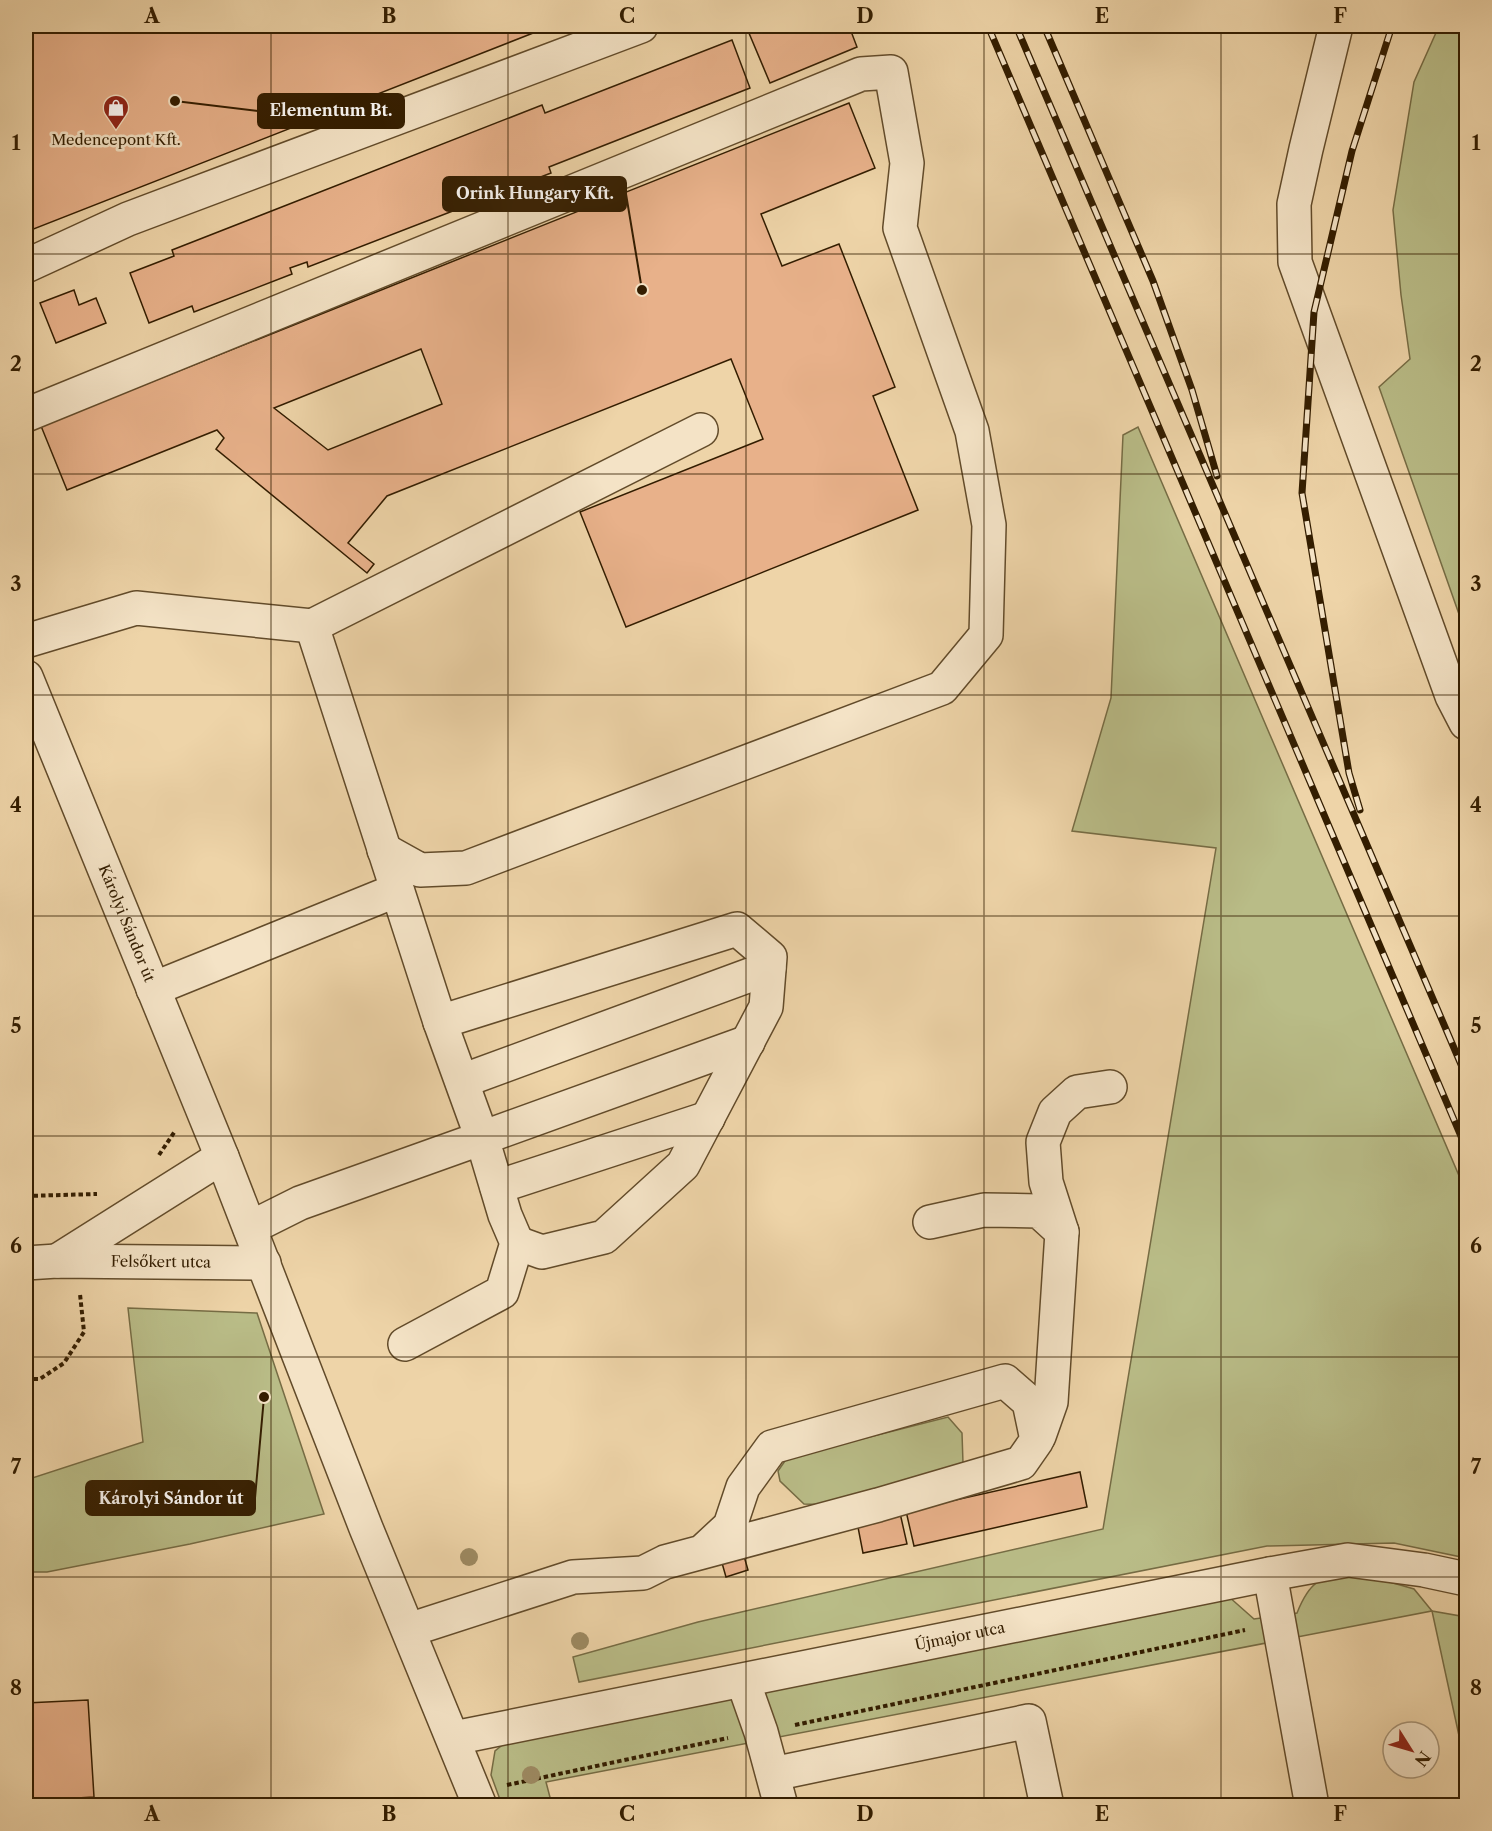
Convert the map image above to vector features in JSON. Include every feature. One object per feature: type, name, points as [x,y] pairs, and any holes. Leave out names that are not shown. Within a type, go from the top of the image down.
[{"type":"street","points":[[26,266],[128,219],[641,26]]},
{"type":"street","points":[[1336,26],[1294,204],[1295,262],[1452,696],[1467,723]]},
{"type":"street","points":[[26,415],[861,74],[891,72],[907,164],[900,228],[972,431],[989,525],[986,635],[942,688],[466,868],[420,870],[384,850]]},
{"type":"street","points":[[26,641],[136,608],[312,626],[700,430]]},
{"type":"street","points":[[312,626],[440,1022],[482,1138],[505,1215],[517,1243],[502,1292],[405,1344]]},
{"type":"street","name":"Károlyi Sándor út","points":[[26,677],[222,1157],[366,1528],[478,1799]]},
{"type":"street","points":[[153,989],[397,890]]},
{"type":"street","points":[[440,1022],[737,929],[770,957],[766,1007],[683,1165],[604,1237],[542,1252],[517,1243]]},
{"type":"street","points":[[462,1082],[769,968]]},
{"type":"street","points":[[250,1228],[300,1203],[748,1042]]},
{"type":"street","points":[[409,1630],[573,1577],[643,1573],[666,1562],[878,1505],[1021,1462],[1037,1440],[1051,1402],[1062,1232],[1046,1182],[1042,1142],[1055,1112],[1077,1092],[1110,1087]]},
{"type":"street","points":[[496,1187],[708,1118]]},
{"type":"street","name":"Felsőkert utca","points":[[53,1261],[222,1157]]},
{"type":"street","points":[[930,1222],[984,1210],[1039,1211],[1062,1232]]},
{"type":"street","name":"Felsőkert utca","points":[[53,1261],[264,1263]]},
{"type":"street","points":[[702,1552],[730,1526],[743,1487],[772,1446],[1005,1381],[1029,1401],[1037,1440]]},
{"type":"street","name":"Újmajor utca","points":[[454,1738],[1348,1560],[1424,1570],[1467,1579]]},
{"type":"street","points":[[1270,1574],[1312,1806]]},
{"type":"street","points":[[743,1681],[761,1732],[782,1806]]},
{"type":"street","points":[[773,1774],[1029,1721],[1047,1806]]},
{"type":"path","points":[[158,1155],[178,1125]]},
{"type":"path","points":[[26,1196],[104,1194]]},
{"type":"path","points":[[26,1379],[40,1379],[64,1363],[84,1332],[53,1261]]},
{"type":"path","points":[[478,1799],[761,1732],[1278,1623]]},
{"type":"green space","points":[[1439,26],[1466,26],[1466,634],[1379,387],[1410,359],[1393,210],[1414,82]]},
{"type":"green space","points":[[1138,427],[1466,1192],[1466,1558],[1394,1543],[1267,1546],[579,1682],[573,1657],[698,1622],[1103,1529],[1216,848],[1072,831],[1111,698],[1123,435]]},
{"type":"green space","points":[[128,1308],[257,1313],[324,1514],[190,1544],[47,1572],[26,1572],[26,1480],[143,1442]]},
{"type":"green space","points":[[948,1417],[962,1433],[963,1463],[934,1478],[837,1505],[804,1504],[780,1481],[778,1471],[787,1458]]},
{"type":"green space","points":[[1355,1572],[1414,1589],[1432,1611],[546,1782],[552,1805],[502,1805],[491,1775],[495,1751],[516,1734],[1228,1596],[1254,1619],[1297,1613],[1307,1593],[1318,1582],[1325,1578]]},
{"type":"green space","points":[[1432,1611],[1466,1617],[1466,1768]]},
{"type":"building","points":[[26,26],[551,26],[26,232]]},
{"type":"building","points":[[746,26],[849,26],[857,47],[770,83]]},
{"type":"building","points":[[732,40],[750,88],[549,167],[551,173],[308,267],[307,262],[290,268],[292,274],[194,312],[192,306],[149,323],[130,273],[174,256],[172,250],[542,105],[545,113]]},
{"type":"building","points":[[849,103],[875,168],[761,214],[782,266],[839,244],[895,387],[873,396],[918,510],[626,627],[580,512],[763,439],[731,359],[387,496],[348,543],[374,564],[367,573],[216,449],[224,438],[217,430],[67,490],[41,426]],"holes":[[[421,349],[442,404],[328,450],[274,408]]]},
{"type":"building","points":[[74,290],[79,305],[96,298],[106,323],[56,343],[40,303]]},
{"type":"building","points":[[1080,1472],[1087,1507],[914,1546],[906,1511]]},
{"type":"building","points":[[900,1513],[907,1544],[863,1553],[857,1522]]},
{"type":"building","points":[[744,1556],[748,1570],[726,1577],[722,1563]]},
{"type":"building","points":[[88,1700],[94,1797],[26,1801],[26,1703]]},
{"type":"railway","points":[[988,26],[1466,1148]]},
{"type":"railway","points":[[1016,26],[1466,1076]]},
{"type":"railway","points":[[1044,26],[1153,281],[1192,390],[1217,476]]},
{"type":"railway","points":[[1360,810],[1349,773],[1302,493],[1314,312],[1352,151],[1392,26]]},
{"type":"place","name":"Elementum Bt.","points":[[175,101]]},
{"type":"place","name":"Medencepont Kft.","points":[[116,131]]},
{"type":"place","name":"Orink Hungary Kft.","points":[[642,290]]},
{"type":"place","name":"Károlyi Sándor út","points":[[264,1397]]}]
